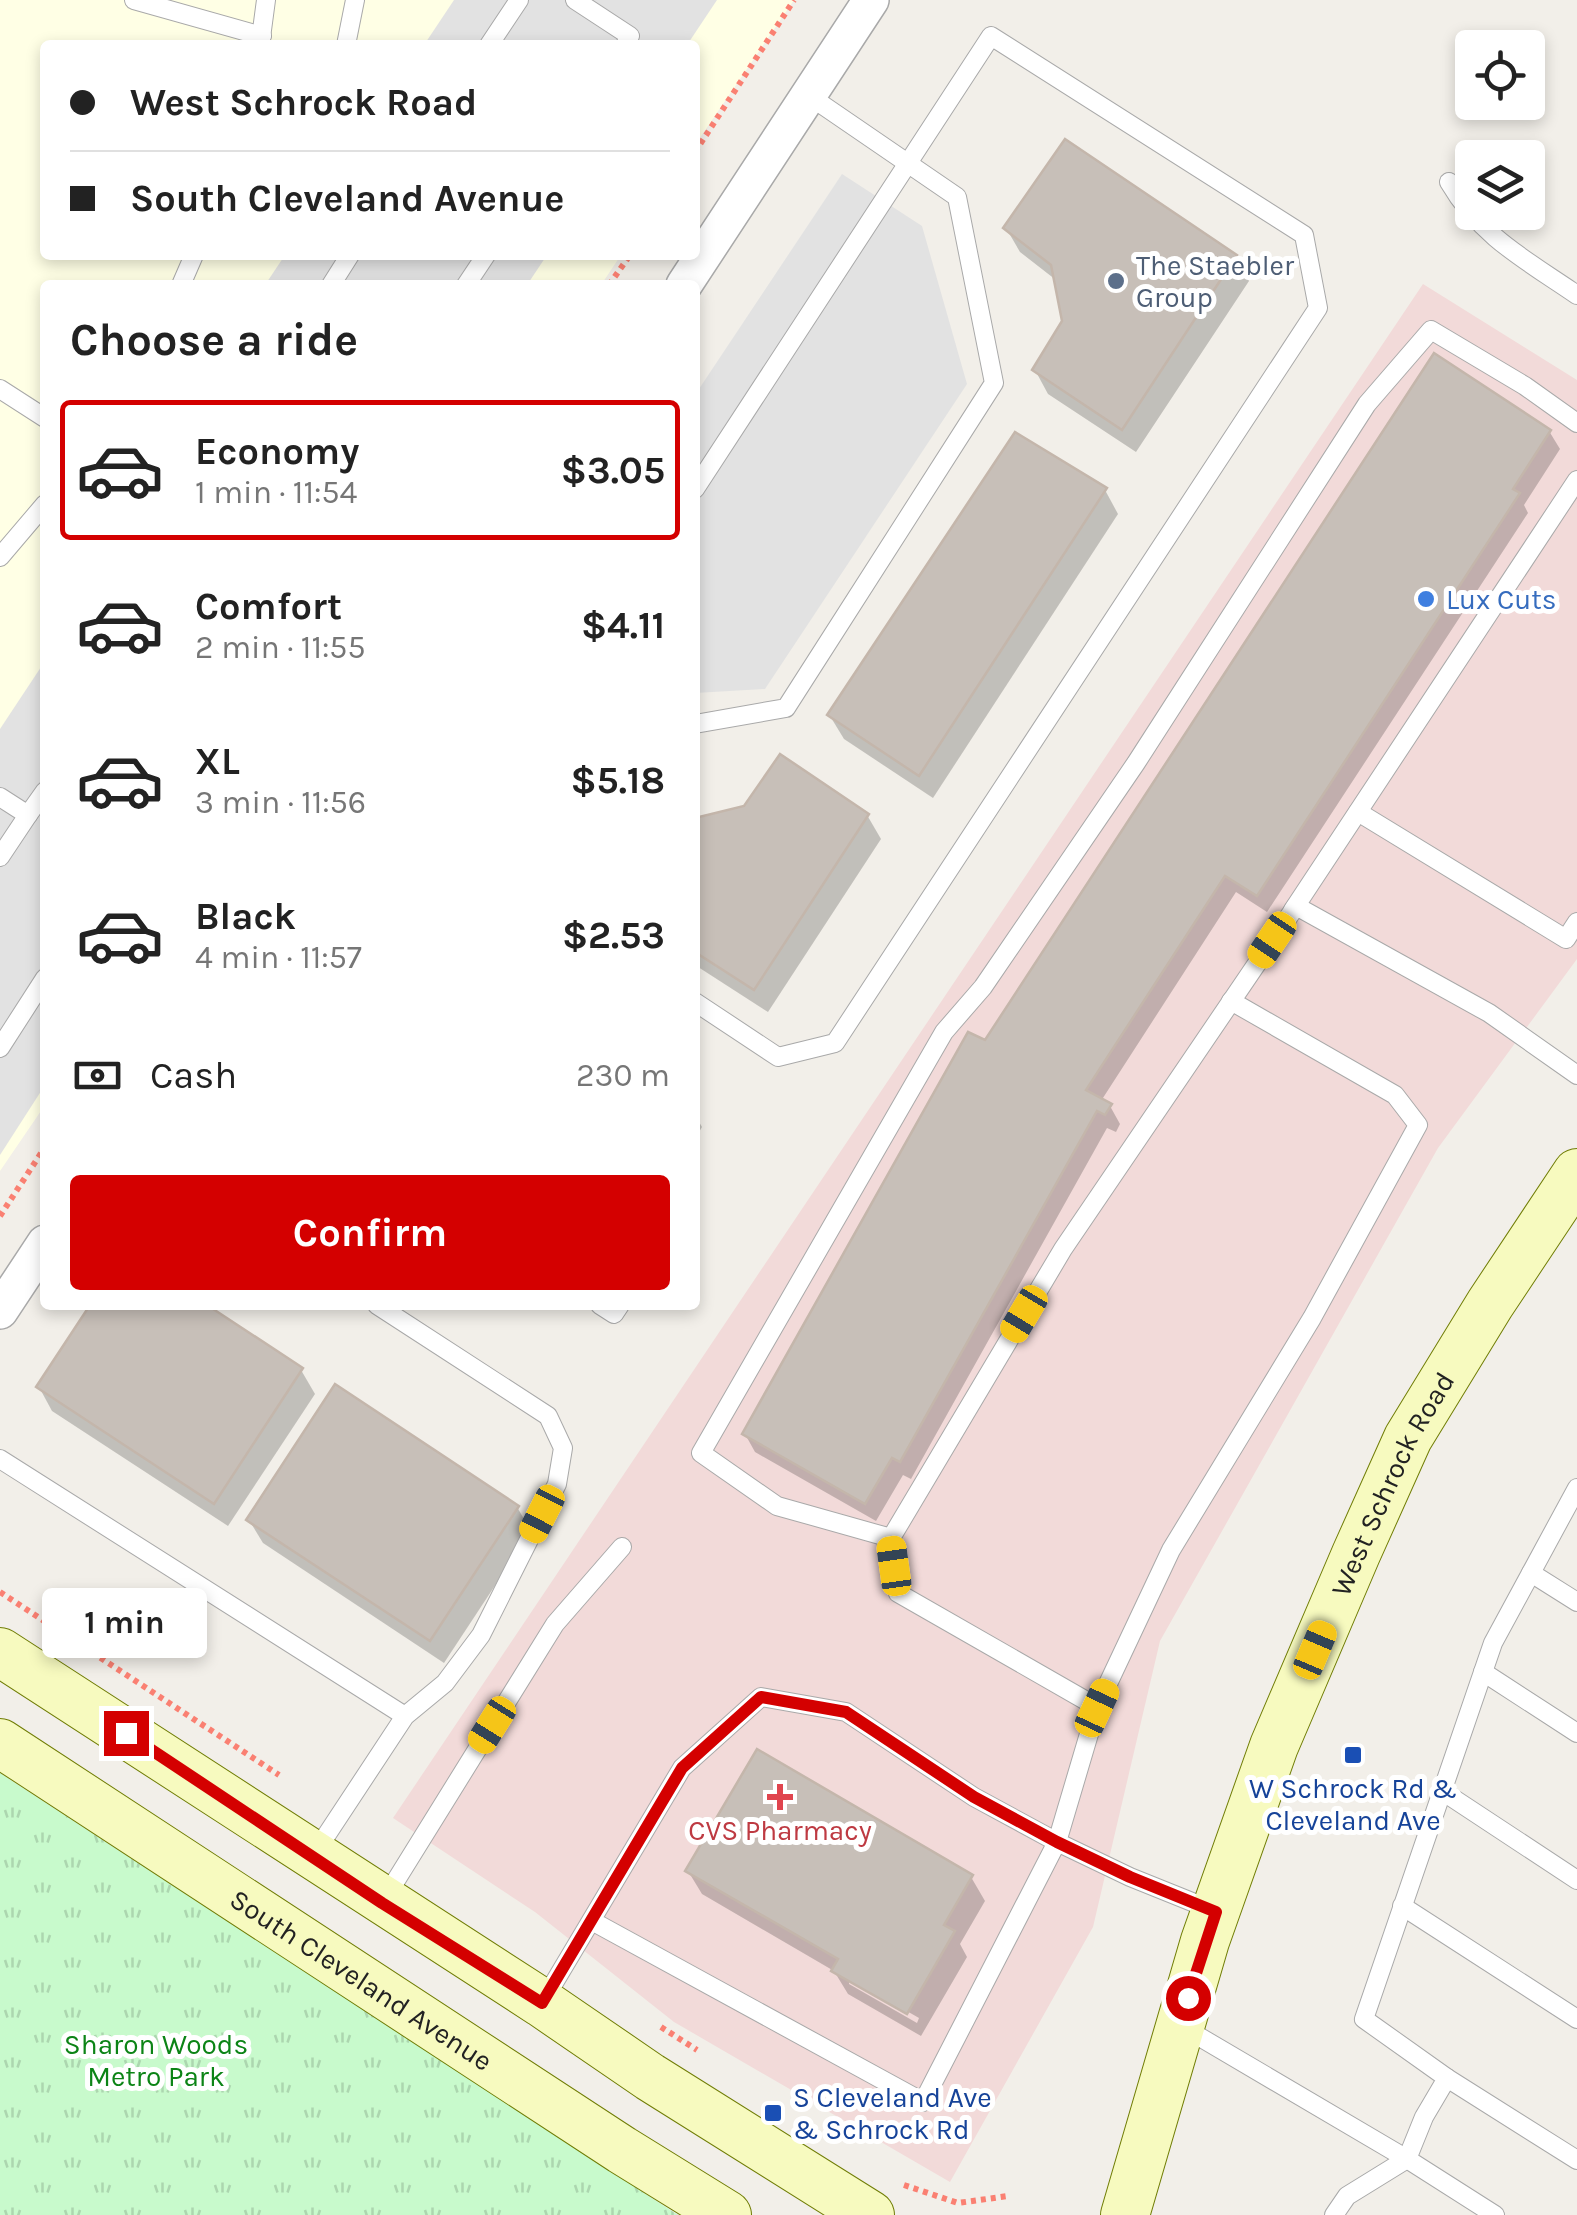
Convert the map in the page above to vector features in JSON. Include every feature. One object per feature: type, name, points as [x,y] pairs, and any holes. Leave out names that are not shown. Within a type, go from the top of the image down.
[{"type":"main road","name":"West Schrock Road","points":[[1124,2215],[1216,1912],[1274,1746],[1408,1438],[1577,1173]]},
{"type":"main road","points":[[0,1652],[650,2077],[880,2195]]},
{"type":"main road","name":"South Cleveland Avenue","points":[[0,1743],[727,2215]]},
{"type":"street","points":[[687,280],[870,0]]},
{"type":"street","points":[[0,1311],[40,1251]]},
{"type":"lane","points":[[134,0],[258,40]]},
{"type":"lane","points":[[261,40],[266,0]]},
{"type":"lane","points":[[347,40],[355,0]]},
{"type":"lane","points":[[492,40],[519,0]]},
{"type":"lane","points":[[575,0],[630,36],[627,40]]},
{"type":"lane","points":[[700,482],[991,36],[1304,235],[1318,308],[835,1043],[778,1057],[700,1005]]},
{"type":"lane","points":[[700,723],[786,708],[994,382],[957,197],[808,95]]},
{"type":"lane","points":[[1450,182],[1467,212],[1493,238],[1577,295]]},
{"type":"lane","points":[[891,1538],[777,1506],[701,1453],[944,1032],[983,987],[1136,763],[1367,404],[1431,330],[1525,386],[1577,423]]},
{"type":"lane","points":[[0,389],[40,415]]},
{"type":"lane","points":[[1097,1708],[898,1593],[891,1538],[1063,1249],[1577,480]]},
{"type":"lane","points":[[0,558],[40,510]]},
{"type":"lane","points":[[0,797],[28,815]]},
{"type":"lane","points":[[0,856],[40,797]]},
{"type":"lane","points":[[1358,812],[1566,939],[1577,922]]},
{"type":"lane","points":[[1292,910],[1296,906],[1489,1013],[1577,1076]]},
{"type":"lane","points":[[0,1048],[40,986]]},
{"type":"lane","points":[[592,1921],[923,2102],[1057,1842],[1097,1708],[1170,1550],[1312,1318],[1418,1124],[1395,1095],[1232,1001]]},
{"type":"lane","points":[[314,1855],[405,1716],[446,1683],[481,1636],[556,1484],[562,1448],[548,1416],[385,1310]]},
{"type":"lane","points":[[0,1459],[405,1716]]},
{"type":"lane","points":[[1577,1488],[1493,1643],[1364,2019],[1447,2078],[1577,2160]]},
{"type":"lane","points":[[382,1903],[555,1624],[622,1547]]},
{"type":"lane","points":[[1530,1573],[1577,1602]]},
{"type":"lane","points":[[1483,1672],[1577,1733]]},
{"type":"lane","points":[[542,2003],[682,1768],[761,1697],[846,1712],[974,1797],[1057,1842],[1216,1912]]},
{"type":"lane","points":[[1442,1791],[1577,1880]]},
{"type":"lane","points":[[1402,1906],[1577,2019]]},
{"type":"lane","points":[[1180,2026],[1495,2215]]},
{"type":"lane","points":[[1334,2215],[1347,2196],[1407,2159],[1447,2078]]},
{"type":"path","points":[[700,144],[794,0]]},
{"type":"path","points":[[0,1216],[40,1155]]},
{"type":"path","points":[[0,1592],[340,1815]]},
{"type":"path","points":[[646,2017],[712,2059]]},
{"type":"path","points":[[880,2195],[906,2186],[958,2204],[1008,2196]]},
{"type":"shaded area","points":[[0,0],[794,0],[700,138],[700,40],[40,40],[40,260],[618,260],[604,280],[40,280],[40,1112],[0,1171]]},
{"type":"shaded area","points":[[454,0],[717,0],[690,40],[427,40]]},
{"type":"shaded area","points":[[842,174],[922,226],[967,384],[765,689],[700,693],[700,387]]},
{"type":"shaded area","points":[[282,260],[544,260],[530,280],[268,280]]},
{"type":"shaded area","points":[[1423,284],[1577,380],[1577,959],[1438,1148],[1160,1641],[1093,1927],[950,2182],[674,2022],[535,1912],[393,1818]]},
{"type":"shaded area","points":[[40,669],[40,1093],[0,1155],[0,729]]},
{"type":"green space","name":"Sharon Woods Metro Park","points":[[0,1773],[678,2215],[0,2215]]},
{"type":"building","points":[[1065,139],[1237,255],[1122,430],[1032,370],[1062,321],[1051,265],[1003,228]]},
{"type":"building","points":[[1434,353],[1551,430],[1513,489],[1520,493],[1257,896],[1225,876],[1086,1090],[1112,1104],[1105,1115],[1097,1111],[900,1462],[892,1458],[865,1504],[742,1434],[968,1032],[985,1040]]},
{"type":"building","points":[[1015,432],[1107,488],[919,776],[827,715]]},
{"type":"building","points":[[780,754],[869,814],[754,990],[700,955],[700,817],[744,806]]},
{"type":"building","points":[[87,1310],[215,1310],[303,1368],[214,1504],[36,1387]]},
{"type":"building","points":[[335,1384],[519,1506],[430,1641],[246,1520]]},
{"type":"building","name":"CVS Pharmacy","points":[[757,1749],[973,1875],[944,1925],[955,1931],[907,2014],[831,1971],[838,1959],[685,1871]]},
{"type":"place","name":"The Staebler Group","points":[[1116,281]]},
{"type":"place","name":"Lux Cuts","points":[[1426,599]]},
{"type":"place","name":"W Schrock Rd & Cleveland Ave","points":[[1353,1755]]},
{"type":"place","name":"CVS Pharmacy","points":[[780,1797]]},
{"type":"place","name":"S Cleveland Ave & Schrock Rd","points":[[773,2113]]},
{"type":"route","points":[[126,1733],[382,1903],[542,2003],[682,1768],[761,1697],[846,1712],[974,1797],[1057,1842],[1216,1912],[1188,1998]]}]
